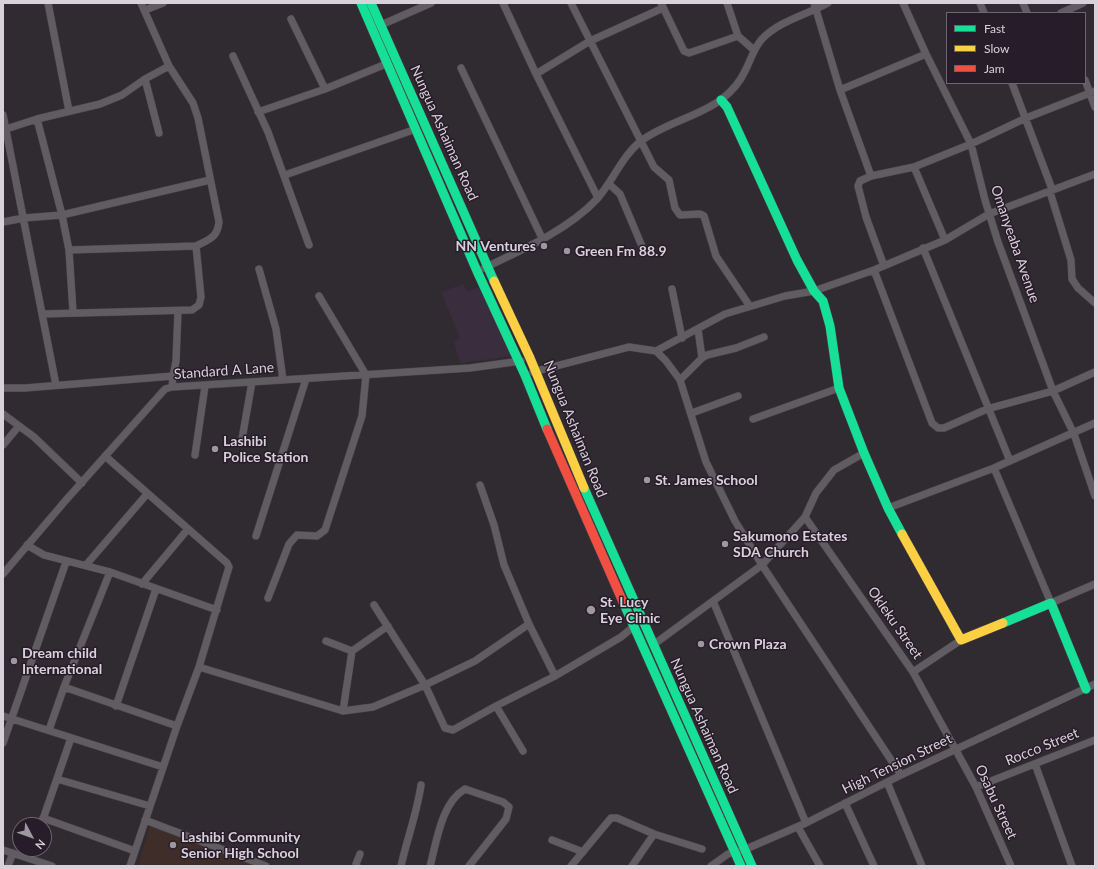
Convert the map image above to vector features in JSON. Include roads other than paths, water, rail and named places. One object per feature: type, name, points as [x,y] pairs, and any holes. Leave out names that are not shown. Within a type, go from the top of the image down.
[{"type":"main road","name":"Nungua Ashaiman Road","points":[[362,3],[386,64],[448,200],[477,271],[526,375],[538,410],[633,627],[741,866]]},
{"type":"main road","name":"Nungua Ashaiman Road","points":[[372,3],[487,266],[536,371],[568,452],[653,645],[746,849],[752,866]]},
{"type":"main road","points":[[721,100],[728,107],[797,260],[814,292],[823,301],[830,326],[839,388],[864,453],[888,508],[961,640],[1051,603],[1086,689]]},
{"type":"street","points":[[48,3],[69,111]]},
{"type":"street","points":[[69,250],[196,246],[211,239],[218,232],[219,222],[198,118],[193,102],[169,66],[141,3]]},
{"type":"street","points":[[145,10],[163,3]]},
{"type":"street","points":[[381,24],[431,3]]},
{"type":"street","points":[[503,3],[536,74],[598,198]]},
{"type":"street","points":[[572,3],[654,167],[669,180],[678,213],[683,215],[700,214],[704,216],[716,256],[749,305]]},
{"type":"street","points":[[728,3],[738,36],[754,50]]},
{"type":"street","points":[[477,271],[542,238],[581,214],[598,198],[629,154],[641,141],[665,127],[721,100],[734,88],[745,71],[754,50],[762,39],[776,28],[815,6],[828,3]]},
{"type":"street","name":"Omanyeaba Avenue","points":[[904,3],[926,54],[971,144],[989,214],[1053,391],[1074,434],[1095,496]]},
{"type":"street","points":[[1063,12],[1083,3]]},
{"type":"street","points":[[536,74],[590,41],[662,6],[684,52],[689,53],[738,36]]},
{"type":"street","points":[[815,6],[840,90],[871,176]]},
{"type":"street","points":[[291,19],[325,89]]},
{"type":"street","points":[[840,90],[926,54]]},
{"type":"street","points":[[233,56],[268,132],[285,175],[309,245]]},
{"type":"street","points":[[258,112],[325,89],[386,64]]},
{"type":"street","points":[[5,129],[37,119],[100,104],[122,95],[145,79],[169,66]]},
{"type":"street","points":[[461,68],[542,238]]},
{"type":"street","points":[[145,79],[159,133]]},
{"type":"street","points":[[1086,82],[1092,92],[1095,107]]},
{"type":"street","points":[[1012,84],[1051,190],[1071,260],[1072,279],[1078,288],[1095,303]]},
{"type":"street","points":[[884,266],[866,217],[858,186],[860,181],[871,176],[914,167],[971,144],[1026,118],[1092,92]]},
{"type":"street","points":[[3,115],[56,385]]},
{"type":"street","points":[[37,119],[62,215],[69,250],[73,312]]},
{"type":"street","points":[[285,175],[416,129]]},
{"type":"street","points":[[914,167],[945,240]]},
{"type":"street","points":[[526,375],[536,371],[629,347],[656,351],[725,314],[749,305],[785,296],[814,292],[874,270],[945,240],[989,214],[1095,174]]},
{"type":"street","points":[[3,222],[24,218],[62,215],[210,180]]},
{"type":"street","points":[[609,184],[620,194],[644,251]]},
{"type":"street","points":[[42,314],[192,310],[199,305],[201,297],[196,246]]},
{"type":"street","points":[[923,248],[987,409],[1010,461]]},
{"type":"street","points":[[259,269],[276,329],[283,380]]},
{"type":"street","points":[[874,270],[932,423],[938,428],[944,428],[987,409],[1053,391],[1095,372]]},
{"type":"street","points":[[672,289],[682,338]]},
{"type":"street","points":[[268,598],[289,544],[293,538],[297,535],[317,536],[325,530],[362,416],[366,375],[319,296]]},
{"type":"street","points":[[172,387],[176,360],[178,311]]},
{"type":"street","points":[[698,328],[702,358]]},
{"type":"street","points":[[680,380],[702,358],[764,337]]},
{"type":"street","points":[[656,351],[680,380],[692,413],[706,462],[735,521],[901,775]]},
{"type":"street","name":"Standard A Lane","points":[[3,574],[165,389],[172,387],[470,368],[530,358]]},
{"type":"street","points":[[3,388],[173,376]]},
{"type":"street","points":[[256,536],[306,379]]},
{"type":"street","points":[[242,439],[252,382]]},
{"type":"street","points":[[194,455],[204,386]]},
{"type":"street","points":[[753,419],[839,388]]},
{"type":"street","points":[[692,413],[738,396]]},
{"type":"street","points":[[3,414],[34,437],[82,483]]},
{"type":"street","points":[[888,508],[994,468],[1074,434],[1095,423]]},
{"type":"street","points":[[3,445],[19,426]]},
{"type":"street","points":[[653,645],[762,564],[805,517],[816,493],[834,470],[864,453]]},
{"type":"street","points":[[105,456],[227,563],[229,567],[199,667],[177,726],[130,866]]},
{"type":"street","points":[[994,468],[1051,603],[1095,584]]},
{"type":"street","points":[[480,486],[494,524],[504,565],[529,624],[555,676]]},
{"type":"street","points":[[86,565],[147,494]]},
{"type":"street","name":"Okleku Street","points":[[805,517],[913,672],[956,750]]},
{"type":"street","points":[[142,584],[188,529]]},
{"type":"street","points":[[27,545],[44,555],[66,562],[86,565],[110,572],[217,610]]},
{"type":"street","points":[[3,743],[66,562]]},
{"type":"street","points":[[49,730],[64,687],[110,572]]},
{"type":"street","points":[[116,706],[156,588]]},
{"type":"street","points":[[713,601],[806,823]]},
{"type":"street","points":[[374,605],[425,685],[445,728],[449,730],[454,730],[496,706],[555,676],[621,637],[633,627]]},
{"type":"street","points":[[199,667],[343,711],[373,707],[425,685],[475,661],[529,624]]},
{"type":"street","points":[[343,711],[352,652],[388,626]]},
{"type":"street","points":[[913,672],[961,640]]},
{"type":"street","points":[[326,641],[352,652]]},
{"type":"street","name":"High Tension Street","points":[[712,866],[728,854],[746,849],[798,827],[901,775],[1095,684]]},
{"type":"street","points":[[64,687],[177,726]]},
{"type":"street","points":[[496,706],[523,751]]},
{"type":"street","points":[[3,716],[163,767]]},
{"type":"street","points":[[44,817],[71,738]]},
{"type":"street","name":"Rocco Street","points":[[976,787],[1095,740]]},
{"type":"street","name":"Osabu Street","points":[[956,750],[976,787],[1011,866]]},
{"type":"street","points":[[1035,764],[1072,866]]},
{"type":"street","points":[[56,779],[150,806]]},
{"type":"street","points":[[887,782],[922,866]]},
{"type":"street","points":[[401,866],[404,850],[419,802],[421,785]]},
{"type":"street","points":[[430,866],[445,814],[456,797],[465,789],[504,802],[509,807],[509,812],[506,818],[470,866]]},
{"type":"street","points":[[845,803],[874,866]]},
{"type":"street","points":[[571,866],[611,818],[617,818],[654,834],[702,849]]},
{"type":"street","points":[[145,820],[266,866]]},
{"type":"street","points":[[52,825],[135,851]]},
{"type":"street","points":[[798,827],[820,866]]},
{"type":"street","points":[[632,866],[654,834]]},
{"type":"street","points":[[552,840],[584,852]]},
{"type":"street","points":[[3,850],[12,853],[8,866]]},
{"type":"street","points":[[357,866],[356,864],[360,854]]},
{"type":"street","points":[[26,857],[52,866]]},
{"type":"place","name":"NN Ventures","points":[[544,246]]},
{"type":"place","name":"Green Fm 88.9","points":[[567,251]]},
{"type":"place","name":"Lashibi Police Station","points":[[215,449]]},
{"type":"place","name":"St. James School","points":[[647,480]]},
{"type":"place","name":"Sakumono Estates SDA Church","points":[[725,544]]},
{"type":"place","name":"St. Lucy Eye Clinic","points":[[591,610]]},
{"type":"place","name":"Crown Plaza","points":[[701,644]]},
{"type":"place","name":"Dream child International","points":[[14,661]]},
{"type":"place","name":"Lashibi Community Senior High School","points":[[173,845]]}]
